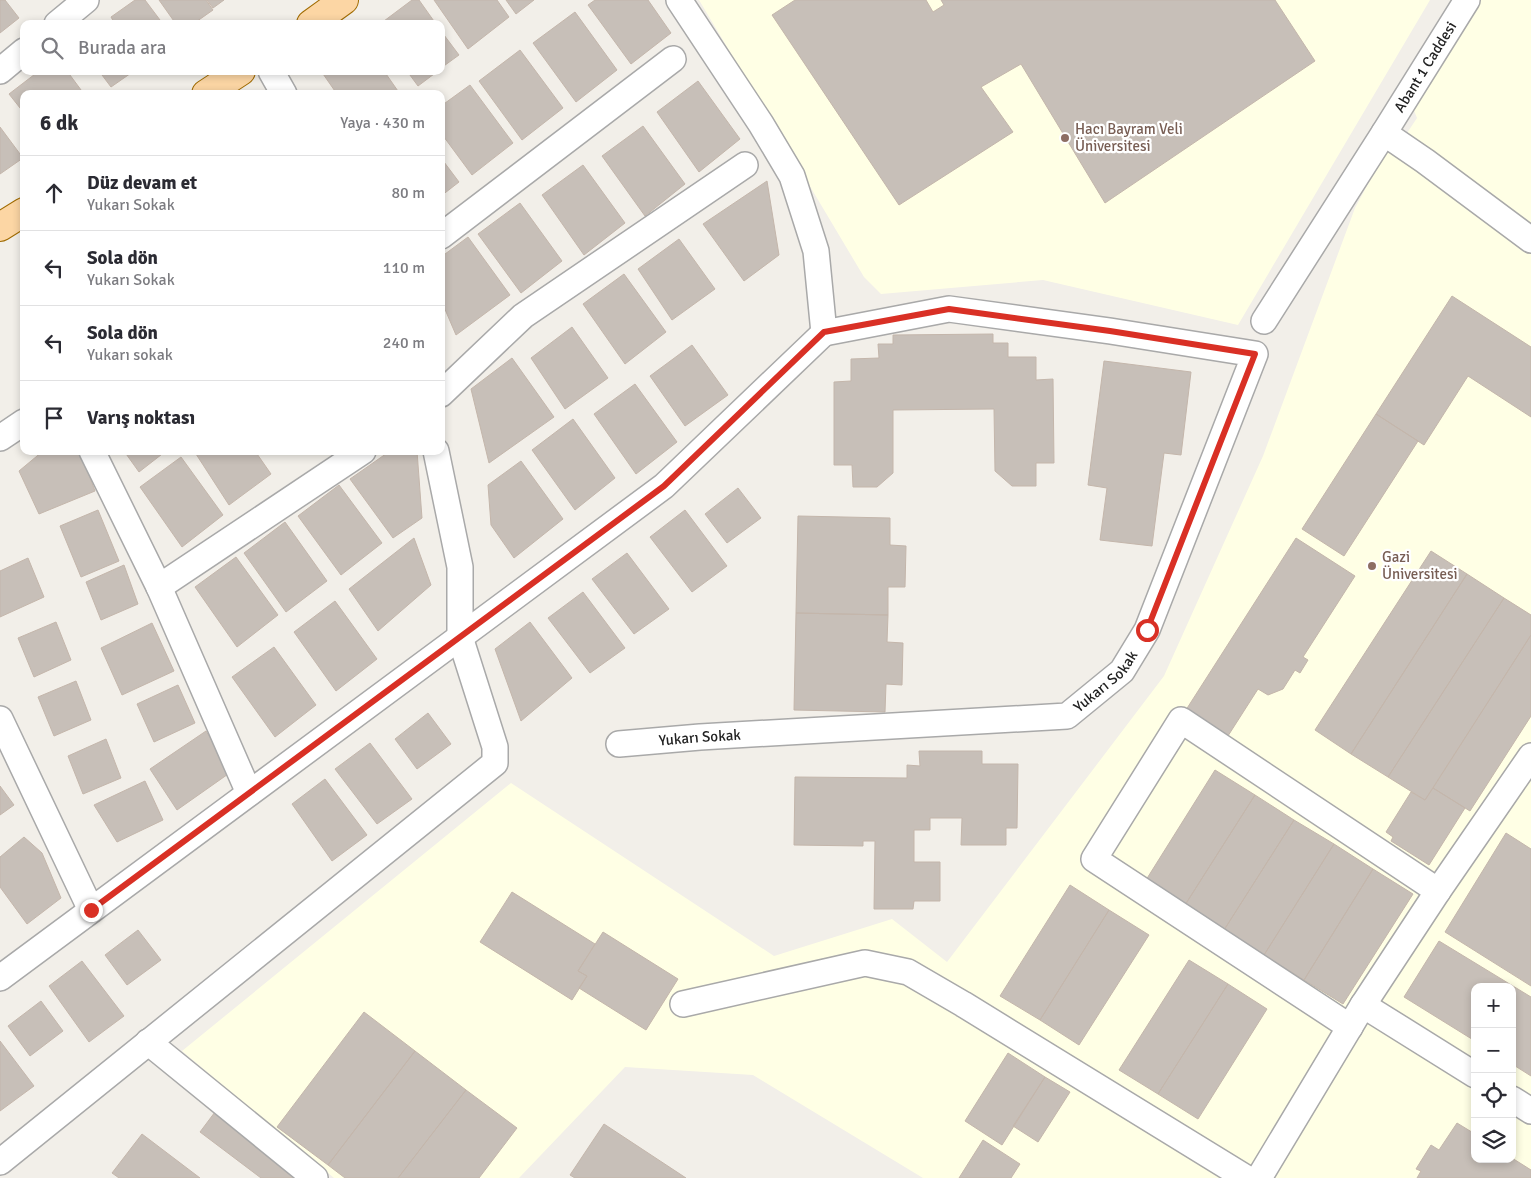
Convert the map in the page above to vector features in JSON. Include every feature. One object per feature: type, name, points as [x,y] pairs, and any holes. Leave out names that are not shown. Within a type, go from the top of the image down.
[{"type":"main road","points":[[316,20],[344,0]]},
{"type":"main road","points":[[212,90],[235,75]]},
{"type":"main road","points":[[0,227],[20,214]]},
{"type":"street","points":[[62,20],[86,0]]},
{"type":"street","points":[[0,978],[664,486],[824,332],[816,251],[792,176],[761,124],[679,0]]},
{"type":"street","name":"Abant 1 Caddesi","points":[[1264,322],[1467,0]]},
{"type":"street","points":[[0,71],[20,54]]},
{"type":"street","points":[[445,233],[674,59]]},
{"type":"street","points":[[272,75],[282,90]]},
{"type":"street","points":[[1384,133],[1531,240]]},
{"type":"street","points":[[445,390],[523,316],[745,165]]},
{"type":"street","name":"Yukarı Sokak","points":[[619,744],[710,736],[1067,716],[1122,671],[1147,630],[1255,354],[1110,331],[949,309],[824,332]]},
{"type":"street","points":[[0,438],[20,425]]},
{"type":"street","points":[[94,455],[159,587],[250,793]]},
{"type":"street","points":[[159,587],[357,455]]},
{"type":"street","points":[[0,1162],[495,763],[495,746],[460,637],[460,567],[437,455]]},
{"type":"street","points":[[0,719],[91,910]]},
{"type":"street","points":[[1350,1027],[1094,859],[1181,720],[1438,891]]},
{"type":"street","points":[[1259,1178],[1363,1005],[1438,891],[1531,756]]},
{"type":"street","points":[[683,1004],[865,963],[908,972],[1246,1178]]},
{"type":"street","points":[[1363,1005],[1472,1073]]},
{"type":"street","points":[[148,1042],[315,1178]]},
{"type":"street","points":[[1516,1102],[1531,1111]]},
{"type":"shaded area","name":"Hacı Bayram Veli Üniversitesi","points":[[699,0],[1430,0],[1238,325],[1043,280],[881,294],[864,277]]},
{"type":"shaded area","name":"Gazi Üniversitesi","points":[[1481,0],[1531,0],[1531,1178],[923,1178],[753,1075],[625,1067],[519,1178],[334,1178],[182,1051],[511,783],[774,956],[892,919],[947,962],[1164,676],[1263,456],[1355,208],[1389,145],[1399,145],[1417,118],[1413,108]]},
{"type":"building","points":[[0,0],[5,0],[19,18],[0,33]]},
{"type":"building","points":[[135,0],[145,0],[160,20],[113,20],[111,17]]},
{"type":"building","points":[[159,0],[206,0],[213,10],[199,20],[173,20]]},
{"type":"building","points":[[207,0],[224,0],[213,8]]},
{"type":"building","points":[[412,0],[419,0],[433,20],[385,20]]},
{"type":"building","points":[[434,0],[497,0],[509,17],[468,49]]},
{"type":"building","points":[[506,0],[534,0],[516,14]]},
{"type":"building","points":[[595,0],[648,0],[671,33],[631,64],[588,5]]},
{"type":"building","points":[[795,0],[926,0],[933,12],[944,5],[941,0],[1275,0],[1315,61],[1105,203],[1021,64],[981,87],[1013,132],[899,205],[772,15]]},
{"type":"building","points":[[575,12],[617,70],[576,102],[533,43]]},
{"type":"building","points":[[445,36],[459,55],[445,65]]},
{"type":"building","points":[[520,50],[563,108],[522,140],[479,81]]},
{"type":"building","points":[[34,75],[70,75],[81,90],[20,90],[20,108],[9,94]]},
{"type":"building","points":[[102,75],[128,75],[111,87]]},
{"type":"building","points":[[324,75],[387,75],[397,90],[334,90]]},
{"type":"building","points":[[410,75],[433,75],[418,86]]},
{"type":"building","points":[[698,81],[740,139],[699,172],[657,112]]},
{"type":"building","points":[[470,85],[513,143],[472,175],[445,138],[445,103]]},
{"type":"building","points":[[643,126],[685,184],[645,216],[602,156]]},
{"type":"building","points":[[0,127],[20,154],[20,160],[0,174]]},
{"type":"building","points":[[445,163],[459,182],[445,193]]},
{"type":"building","points":[[583,165],[625,223],[584,255],[542,195]]},
{"type":"building","points":[[767,181],[779,255],[744,281],[703,224]]},
{"type":"building","points":[[520,203],[562,261],[521,293],[478,234]]},
{"type":"building","points":[[468,237],[510,295],[456,335],[445,309],[445,254]]},
{"type":"building","points":[[679,239],[715,289],[672,320],[638,269]]},
{"type":"building","points":[[624,274],[666,332],[625,364],[583,304]]},
{"type":"building","points":[[1452,296],[1531,347],[1531,417],[1468,376],[1424,445],[1376,414]]},
{"type":"building","points":[[572,327],[608,378],[565,409],[531,358]]},
{"type":"building","points":[[993,334],[993,343],[1008,343],[1008,357],[1036,357],[1036,380],[1053,379],[1054,463],[1036,463],[1036,486],[1012,486],[995,471],[994,409],[893,410],[893,473],[877,487],[853,487],[852,465],[834,465],[834,382],[851,381],[851,359],[879,358],[878,344],[893,344],[893,335]]},
{"type":"building","points":[[692,345],[728,395],[685,426],[650,376]]},
{"type":"building","points":[[512,358],[554,417],[489,463],[471,389]]},
{"type":"building","points":[[1104,361],[1191,372],[1181,455],[1164,453],[1152,546],[1100,540],[1107,488],[1088,485]]},
{"type":"building","points":[[635,384],[677,442],[636,474],[594,414]]},
{"type":"building","points":[[1376,414],[1418,441],[1344,556],[1302,529]]},
{"type":"building","points":[[573,419],[615,478],[575,510],[532,450]]},
{"type":"building","points":[[38,455],[82,455],[95,491],[39,514],[19,471]]},
{"type":"building","points":[[127,455],[161,455],[139,472]]},
{"type":"building","points":[[197,455],[258,455],[271,474],[229,505]]},
{"type":"building","points":[[384,455],[417,455],[422,518],[393,538],[350,479]]},
{"type":"building","points":[[181,457],[223,515],[182,547],[140,487]]},
{"type":"building","points":[[521,461],[563,519],[514,558],[491,525],[488,485]]},
{"type":"building","points":[[339,485],[382,543],[341,575],[298,516]]},
{"type":"building","points":[[738,488],[761,518],[727,543],[705,514]]},
{"type":"building","points":[[98,510],[119,561],[81,577],[60,526]]},
{"type":"building","points":[[685,510],[727,566],[692,592],[650,537]]},
{"type":"building","points":[[798,516],[890,518],[890,545],[906,546],[905,587],[888,587],[888,615],[796,613]]},
{"type":"building","points":[[285,522],[327,581],[286,612],[244,553]]},
{"type":"building","points":[[414,538],[431,585],[378,631],[349,589]]},
{"type":"building","points":[[1296,538],[1355,576],[1303,657],[1308,660],[1300,673],[1295,670],[1283,689],[1268,695],[1258,689],[1226,739],[1184,713]]},
{"type":"building","points":[[1431,551],[1467,574],[1351,754],[1315,730]]},
{"type":"building","points":[[627,553],[669,609],[634,634],[592,579]]},
{"type":"building","points":[[236,557],[278,615],[237,647],[195,587]]},
{"type":"building","points":[[28,558],[44,597],[0,617],[0,571]]},
{"type":"building","points":[[124,565],[138,604],[101,620],[86,582]]},
{"type":"building","points":[[1467,574],[1504,598],[1388,777],[1351,754]]},
{"type":"building","points":[[583,592],[625,648],[590,673],[548,618]]},
{"type":"building","points":[[1504,598],[1531,615],[1531,635],[1425,800],[1388,777]]},
{"type":"building","points":[[335,601],[377,659],[336,691],[294,632]]},
{"type":"building","points":[[796,613],[888,615],[887,642],[903,643],[902,685],[886,684],[885,712],[794,710]]},
{"type":"building","points":[[56,622],[71,660],[34,677],[18,638]]},
{"type":"building","points":[[530,622],[572,678],[521,721],[495,649]]},
{"type":"building","points":[[152,623],[174,671],[122,695],[101,648]]},
{"type":"building","points":[[1531,635],[1531,716],[1470,811],[1433,788]]},
{"type":"building","points":[[274,647],[316,705],[275,737],[232,677]]},
{"type":"building","points":[[76,681],[91,720],[54,736],[38,697]]},
{"type":"building","points":[[178,685],[195,723],[154,742],[137,704]]},
{"type":"building","points":[[428,713],[451,744],[417,769],[395,739]]},
{"type":"building","points":[[206,731],[231,772],[177,810],[150,769]]},
{"type":"building","points":[[106,739],[121,778],[83,794],[68,756]]},
{"type":"building","points":[[370,743],[412,799],[377,824],[335,769]]},
{"type":"building","points":[[919,751],[982,751],[982,764],[1018,764],[1017,828],[1006,828],[1006,845],[961,845],[962,818],[930,818],[930,830],[914,830],[914,862],[940,862],[940,901],[914,901],[913,909],[874,909],[875,841],[863,841],[863,846],[794,845],[795,777],[907,778],[907,765],[920,766]]},
{"type":"building","points":[[1215,770],[1255,795],[1185,905],[1146,880]]},
{"type":"building","points":[[325,779],[367,835],[332,861],[292,804]]},
{"type":"building","points":[[145,781],[163,820],[117,842],[94,805]]},
{"type":"building","points":[[0,786],[14,805],[0,815]]},
{"type":"building","points":[[1433,788],[1465,808],[1429,865],[1391,841],[1393,837],[1386,832],[1411,792],[1425,800]]},
{"type":"building","points":[[1255,795],[1294,820],[1224,930],[1185,905]]},
{"type":"building","points":[[1294,820],[1334,844],[1264,955],[1224,930]]},
{"type":"building","points":[[1506,833],[1531,849],[1531,986],[1445,932]]},
{"type":"building","points":[[24,837],[42,853],[61,898],[27,924],[0,887],[0,857]]},
{"type":"building","points":[[1334,844],[1373,869],[1304,980],[1264,955]]},
{"type":"building","points":[[1373,869],[1413,894],[1343,1004],[1304,980]]},
{"type":"building","points":[[1070,885],[1109,910],[1040,1020],[1000,996]]},
{"type":"building","points":[[512,892],[595,944],[578,971],[587,976],[572,1000],[480,942]]},
{"type":"building","points":[[1109,910],[1149,935],[1079,1045],[1040,1020]]},
{"type":"building","points":[[138,930],[161,960],[127,985],[105,955]]},
{"type":"building","points":[[603,932],[678,979],[646,1030],[579,988],[587,976],[578,971]]},
{"type":"building","points":[[1439,941],[1508,983],[1471,983],[1471,1039],[1404,997]]},
{"type":"building","points":[[1189,960],[1228,984],[1158,1094],[1119,1070]]},
{"type":"building","points":[[82,961],[124,1016],[89,1042],[49,986]]},
{"type":"building","points":[[1228,984],[1267,1009],[1198,1119],[1158,1094]]},
{"type":"building","points":[[1516,988],[1531,997],[1531,1076],[1516,1067]]},
{"type":"building","points":[[41,1001],[63,1031],[30,1056],[8,1026]]},
{"type":"building","points":[[364,1012],[415,1051],[328,1165],[277,1127]]},
{"type":"building","points":[[0,1041],[34,1086],[0,1111]]},
{"type":"building","points":[[415,1051],[466,1090],[398,1178],[345,1178],[328,1165]]},
{"type":"building","points":[[1008,1053],[1045,1077],[1002,1145],[965,1121]]},
{"type":"building","points":[[1045,1077],[1070,1092],[1038,1142],[1013,1126]]},
{"type":"building","points":[[466,1090],[517,1128],[479,1178],[398,1178]]},
{"type":"building","points":[[215,1112],[302,1178],[261,1178],[200,1132]]},
{"type":"building","points":[[1457,1123],[1471,1132],[1471,1163],[1516,1163],[1516,1161],[1531,1170],[1531,1178],[1417,1178],[1421,1171],[1416,1169],[1431,1145],[1439,1150]]},
{"type":"building","points":[[604,1124],[686,1178],[575,1178],[570,1175]]},
{"type":"building","points":[[142,1134],[200,1178],[119,1178],[112,1173]]},
{"type":"building","points":[[983,1140],[1020,1164],[1011,1178],[959,1178]]},
{"type":"place","name":"Hacı Bayram Veli Üniversitesi","points":[[1065,138]]},
{"type":"place","name":"Gazi Üniversitesi","points":[[1372,566]]},
{"type":"route","points":[[91,910],[664,486],[824,332],[949,309],[1110,331],[1255,354],[1147,630]]}]
